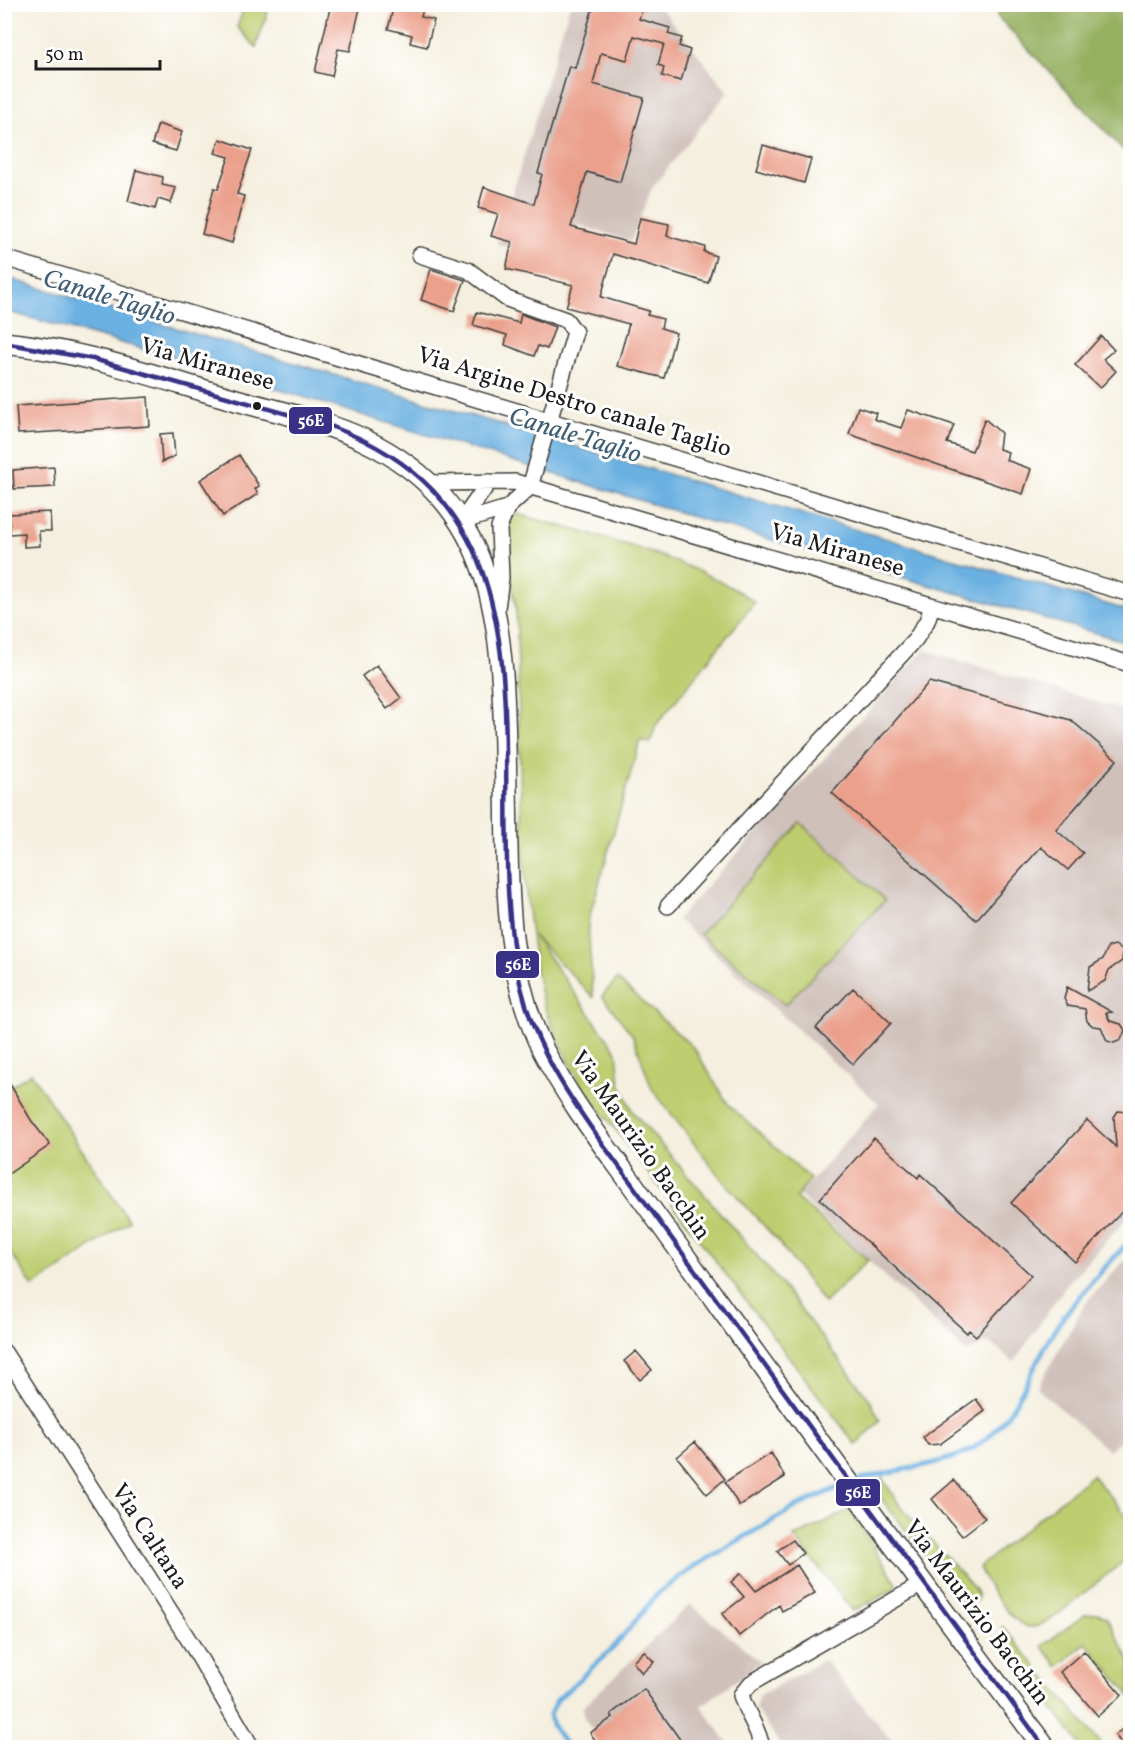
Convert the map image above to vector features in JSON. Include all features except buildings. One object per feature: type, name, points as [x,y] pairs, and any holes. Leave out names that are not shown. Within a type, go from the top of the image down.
[{"type":"main road","name":"Via Miranese","points":[[4,343],[43,346],[88,357],[340,430],[395,456],[428,483]]},
{"type":"main road","name":"Via Maurizio Bacchin","points":[[428,483],[461,522],[487,577],[496,622],[505,749],[509,902],[514,951],[524,994],[541,1045],[592,1129],[866,1510],[1045,1748]]},
{"type":"street","points":[[420,255],[468,270],[507,299],[566,320],[574,327],[575,332],[532,481],[507,508],[499,528],[501,578],[496,622]]},
{"type":"street","name":"Via Argine Destro canale Taglio","points":[[4,258],[1131,594]]},
{"type":"street","name":"Via Miranese","points":[[428,483],[532,481],[932,606],[1131,664]]},
{"type":"street","points":[[461,522],[489,482]]},
{"type":"street","points":[[461,522],[507,508]]},
{"type":"street","points":[[668,906],[915,640],[927,621],[932,606]]},
{"type":"street","name":"Via Caltana","points":[[4,1352],[192,1645],[252,1748]]},
{"type":"street","points":[[762,1748],[760,1733],[745,1708],[741,1695],[751,1683],[922,1584]]},
{"type":"shaded area","points":[[570,5],[658,5],[728,92],[652,188],[631,241],[578,225],[564,263],[497,244]]},
{"type":"shaded area","points":[[924,650],[1130,712],[1130,1215],[1067,1284],[1014,1362],[989,1342],[966,1352],[799,1195],[879,1104],[677,919]]},
{"type":"shaded area","points":[[1130,1254],[1130,1432],[1109,1451],[1037,1388],[1087,1301]]},
{"type":"shaded area","points":[[690,1604],[761,1662],[701,1706],[731,1747],[603,1747],[585,1719],[583,1707]]},
{"type":"shaded area","points":[[824,1660],[897,1747],[782,1747],[755,1708],[760,1695]]},
{"type":"green space","points":[[245,5],[270,5],[256,47],[237,27]]},
{"type":"green space","points":[[1001,5],[1130,5],[1130,157],[997,16]]},
{"type":"green space","points":[[514,513],[639,548],[669,559],[728,585],[755,602],[656,725],[650,743],[640,740],[588,922],[593,997],[533,935],[617,1052],[620,1083],[633,1112],[778,1280],[870,1400],[880,1421],[856,1445],[582,1086],[547,1015],[532,943],[523,848],[516,610],[506,548],[506,535]]},
{"type":"green space","points":[[801,823],[885,900],[785,1005],[700,934]]},
{"type":"green space","points":[[617,979],[694,1048],[728,1104],[810,1179],[796,1198],[868,1260],[824,1303],[777,1240],[723,1181],[652,1089],[633,1036],[602,996]]},
{"type":"green space","points":[[31,1073],[129,1221],[33,1287],[5,1244],[4,1091]]},
{"type":"green space","points":[[1092,1475],[1130,1520],[1130,1556],[1052,1619],[1036,1627],[1023,1624],[1015,1619],[1000,1602],[979,1567]]},
{"type":"green space","points":[[882,1478],[900,1506],[973,1587],[978,1595],[977,1600],[969,1604],[960,1599],[947,1584],[879,1496]]},
{"type":"green space","points":[[850,1510],[897,1584],[896,1588],[853,1611],[794,1537]]},
{"type":"green space","points":[[1098,1613],[1107,1618],[1130,1661],[1130,1696],[1086,1643],[1058,1667],[1042,1646],[1086,1614]]},
{"type":"green space","points":[[1002,1626],[1104,1747],[1082,1747],[1011,1653]]},
{"type":"water","points":[[4,277],[1130,611],[1130,643],[727,527],[179,359],[5,311]]},
{"type":"waterway","points":[[853,1482],[945,1460],[972,1449],[988,1438],[1012,1409],[1059,1323],[1084,1291],[1130,1240]]},
{"type":"waterway","points":[[568,1748],[552,1725],[550,1714],[557,1700],[614,1647],[658,1593],[695,1566],[797,1506],[844,1485]]},
{"type":"transit line","name":"56E","points":[[4,343],[93,359],[333,427],[411,470],[461,526],[489,594],[502,668],[509,910],[521,987],[544,1051],[566,1090],[604,1146],[1045,1748]]},
{"type":"water label","name":"Canale Taglio","points":[[109,298]]},
{"type":"water label","name":"Canale Taglio","points":[[575,436]]}]
